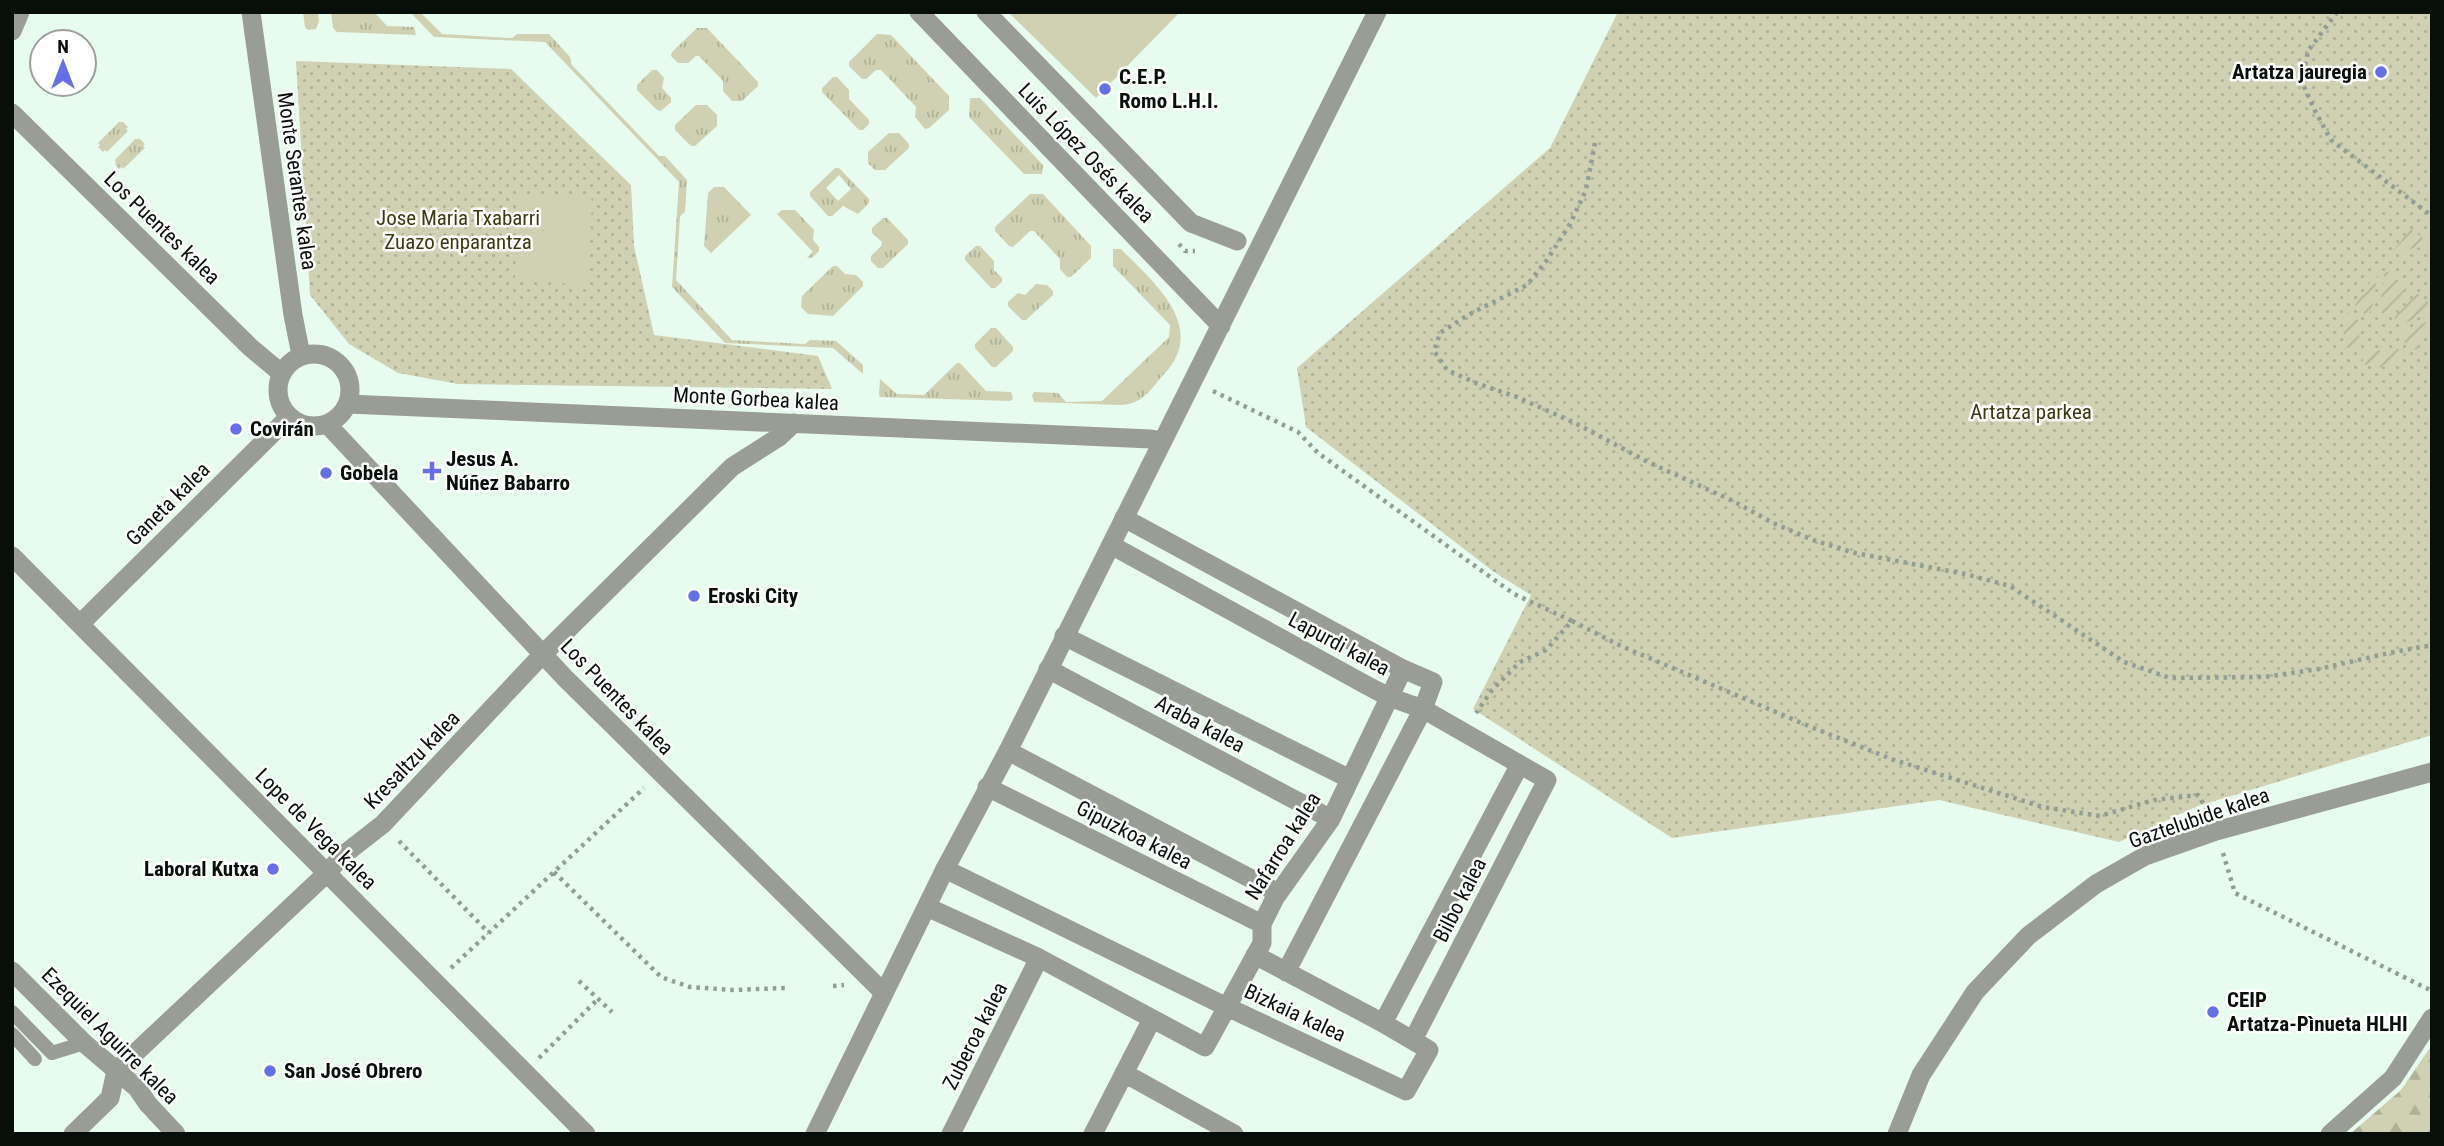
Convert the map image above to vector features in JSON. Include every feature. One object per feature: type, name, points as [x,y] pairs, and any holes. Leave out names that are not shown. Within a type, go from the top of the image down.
[{"type":"street","points":[[12,31],[20,12]]},
{"type":"street","name":"Monte Serantes kalea","points":[[251,12],[293,315],[302,355]]},
{"type":"street","name":"Luis López Osés kalea","points":[[919,12],[1221,326]]},
{"type":"street","name":"Luis López Osés kalea","points":[[986,12],[1191,223],[1237,240]]},
{"type":"street","points":[[815,1134],[883,992],[1008,751],[1377,12]]},
{"type":"street","name":"Los Puentes kalea","points":[[12,113],[250,346],[281,373]]},
{"type":"street","points":[[322,354],[340,364],[350,383],[348,404],[336,419],[327,424],[307,426],[289,416],[278,396],[281,373],[302,355],[322,354]]},
{"type":"street","name":"Monte Gorbea kalea","points":[[348,404],[1163,441]]},
{"type":"street","name":"Ganeta kalea","points":[[80,624],[289,416]]},
{"type":"street","name":"Kresaltzu kalea","points":[[73,1134],[110,1098],[116,1071],[342,856],[383,824],[543,653],[732,467],[779,438],[794,423]]},
{"type":"street","name":"Los Puentes kalea","points":[[327,424],[660,773],[883,992]]},
{"type":"street","name":"Lapurdi kalea","points":[[1124,519],[1403,669],[1433,682],[1423,709]]},
{"type":"street","name":"Lapurdi kalea","points":[[1111,545],[1389,697],[1423,709],[1547,780]]},
{"type":"street","name":"Lope de Vega kalea","points":[[12,556],[586,1134]]},
{"type":"street","name":"Araba kalea","points":[[1064,636],[1350,779]]},
{"type":"street","name":"Araba kalea","points":[[1048,669],[1331,819]]},
{"type":"street","name":"Nafarroa kalea","points":[[1152,1019],[1205,1046],[1262,943],[1262,924],[1278,893],[1331,819],[1403,669]]},
{"type":"street","points":[[1286,972],[1423,709]]},
{"type":"street","name":"Gipuzkoa kalea","points":[[1008,751],[1278,893]]},
{"type":"street","name":"Bilbo kalea","points":[[1383,1023],[1519,766]]},
{"type":"street","name":"Gaztelubide kalea","points":[[1897,1134],[1921,1075],[1975,992],[2028,936],[2096,884],[2135,862],[2216,831],[2432,772]]},
{"type":"street","name":"Bilbo kalea","points":[[1413,1040],[1547,780]]},
{"type":"street","name":"Gipuzkoa kalea","points":[[987,787],[1262,924]]},
{"type":"street","name":"Bizkaia kalea","points":[[945,869],[1406,1091],[1429,1050],[1255,955]]},
{"type":"street","points":[[927,907],[1039,958],[1152,1019],[1093,1134]]},
{"type":"street","name":"Zuberoa kalea","points":[[951,1134],[1039,958]]},
{"type":"street","name":"Ezequiel Aguirre kalea","points":[[12,971],[84,1043],[137,1088],[176,1134]]},
{"type":"street","points":[[2330,1134],[2393,1078],[2432,1018]]},
{"type":"street","points":[[1124,1073],[1234,1134]]},
{"type":"lane","points":[[12,1012],[52,1053],[84,1043]]},
{"type":"lane","points":[[12,1034],[35,1059]]},
{"type":"path","points":[[2337,12],[2308,51],[2302,82],[2315,111],[2331,141],[2432,216]]},
{"type":"path","points":[[1595,143],[1586,190],[1570,224],[1527,285],[1468,315],[1440,333],[1434,351],[1447,370],[1575,423],[1648,463],[1813,540],[1855,553],[1965,574],[2010,586],[2124,662],[2170,678],[2264,677],[2319,669],[2432,645]]},
{"type":"path","points":[[1193,381],[1298,432],[1318,453],[1514,594],[1621,646],[1811,727],[1894,760],[2043,807],[2099,816],[2154,800],[2198,794],[2209,812],[2235,893],[2432,991]]},
{"type":"path","points":[[1469,723],[1492,690],[1520,662],[1546,650],[1572,621]]},
{"type":"path","points":[[436,982],[660,773]]},
{"type":"path","points":[[383,824],[489,933]]},
{"type":"path","points":[[554,872],[661,977],[690,987],[733,990],[785,988]]},
{"type":"path","points":[[579,981],[612,1012]]},
{"type":"path","points":[[525,1072],[598,999]]},
{"type":"green space","points":[[303,12],[318,12],[316,29],[308,30],[305,27]]},
{"type":"green space","points":[[331,12],[374,12],[387,26],[414,27],[416,35],[337,32],[333,28]]},
{"type":"green space","points":[[410,12],[420,12],[442,34],[512,38],[517,34],[549,34],[570,57],[571,64],[659,156],[665,156],[687,180],[685,212],[680,216],[676,280],[732,340],[805,344],[810,340],[836,341],[863,365],[863,374],[833,348],[725,343],[672,287],[679,182],[545,42],[434,37]]},
{"type":"green space","points":[[1008,12],[1180,12],[1096,98]]},
{"type":"green space","name":"Artatza parkea","points":[[1618,12],[2432,12],[2432,735],[2198,806],[2119,842],[1939,800],[1672,838],[1473,709],[1531,595],[1494,572],[1306,427],[1297,368],[1550,148]]},
{"type":"green space","points":[[697,28],[707,28],[758,82],[758,86],[742,101],[732,101],[723,91],[723,81],[699,56],[688,63],[678,63],[671,56]]},
{"type":"green space","points":[[877,34],[891,35],[949,96],[949,110],[929,128],[925,129],[915,117],[916,107],[881,70],[876,70],[866,79],[862,79],[849,66],[849,62]]},
{"type":"green space","name":"Jose Maria Txabarri Zuazo enparantza","points":[[296,61],[511,69],[631,185],[634,246],[654,335],[818,356],[832,389],[458,384],[398,373],[349,344],[310,295]]},
{"type":"green space","points":[[652,70],[657,70],[664,78],[662,88],[671,98],[671,102],[661,111],[637,90],[637,85]]},
{"type":"green space","points":[[833,77],[837,77],[849,90],[849,99],[869,120],[863,130],[859,130],[822,92],[822,88]]},
{"type":"green space","points":[[970,98],[980,98],[1043,165],[1042,174],[1024,174],[969,117]]},
{"type":"green space","points":[[696,105],[707,105],[717,115],[717,126],[695,146],[691,146],[675,130],[675,125]]},
{"type":"green space","points":[[119,122],[128,127],[128,131],[107,152],[103,152],[98,143]]},
{"type":"green space","points":[[889,133],[899,133],[909,144],[909,148],[885,170],[875,170],[868,163],[868,152]]},
{"type":"green space","points":[[135,139],[140,139],[145,148],[123,169],[119,169],[115,160]]},
{"type":"green space","points":[[835,168],[839,168],[869,199],[869,203],[858,214],[843,206],[832,216],[828,216],[810,196],[810,192]],"holes":[[[839,175],[851,189],[838,201],[826,188]]]},
{"type":"green space","points":[[714,187],[724,187],[751,215],[711,253],[704,246],[708,193]]},
{"type":"green space","points":[[1030,194],[1043,194],[1091,246],[1091,258],[1071,277],[1067,277],[1060,269],[1060,259],[1034,231],[1030,231],[1013,247],[995,231],[995,227]]},
{"type":"green space","points":[[518,195],[592,199],[588,286],[515,279]]},
{"type":"green space","points":[[782,210],[795,210],[814,230],[813,240],[819,251],[812,258],[807,258],[813,252],[777,214]]},
{"type":"green space","points":[[883,218],[887,218],[908,240],[908,244],[883,268],[878,268],[871,261],[871,256],[882,242],[872,233],[872,228]]},
{"type":"green space","points":[[2411,229],[2432,245],[2392,252]]},
{"type":"green space","points":[[976,246],[980,246],[994,261],[994,270],[1002,278],[1002,282],[995,288],[991,288],[965,260],[965,256]]},
{"type":"green space","points":[[1113,249],[1121,249],[1143,271],[1175,313],[1180,328],[1180,343],[1175,359],[1150,391],[1132,403],[1119,405],[1034,402],[1034,392],[1058,393],[1066,402],[1102,401],[1169,337],[1170,325],[1113,266]]},
{"type":"green space","points":[[833,266],[837,266],[845,274],[856,275],[863,282],[863,286],[833,316],[808,314],[801,307],[802,296]]},
{"type":"green space","points":[[2378,270],[2372,309],[2367,316],[2355,305]]},
{"type":"green space","points":[[2385,270],[2407,287],[2387,315],[2379,312]]},
{"type":"green space","points":[[1036,284],[1047,285],[1053,295],[1026,320],[1022,320],[1008,306],[1008,302],[1018,293],[1025,295]]},
{"type":"green space","points":[[2417,293],[2432,306],[2432,311],[2403,324],[2394,318]]},
{"type":"green space","points":[[2348,312],[2359,321],[2358,333],[2362,342],[2352,354],[2344,333]]},
{"type":"green space","points":[[2432,320],[2432,326],[2416,350],[2398,338],[2403,331]]},
{"type":"green space","points":[[991,328],[996,328],[1013,347],[1013,351],[996,367],[992,367],[975,348],[975,344]]},
{"type":"green space","points":[[2397,347],[2405,358],[2393,364],[2374,367],[2361,363],[2371,348],[2385,352]]},
{"type":"green space","points":[[957,363],[986,391],[1011,392],[1013,399],[880,397],[880,379],[897,394],[924,395]]},
{"type":"green space","points":[[2432,1045],[2432,1134],[2350,1134],[2401,1090]]},
{"type":"place","name":"Artatza jauregia","points":[[2381,72]]},
{"type":"place","name":"C.E.P. Romo L.H.I.","points":[[1105,89]]},
{"type":"place","name":"Covirán","points":[[236,429]]},
{"type":"place","name":"Jesus A. Núñez Babarro","points":[[432,471]]},
{"type":"place","name":"Gobela","points":[[326,473]]},
{"type":"place","name":"Eroski City","points":[[694,596]]},
{"type":"place","name":"Laboral Kutxa","points":[[273,869]]},
{"type":"place","name":"CEIP Artatza-Pìnueta HLHI","points":[[2213,1012]]},
{"type":"place","name":"San José Obrero","points":[[270,1071]]}]
